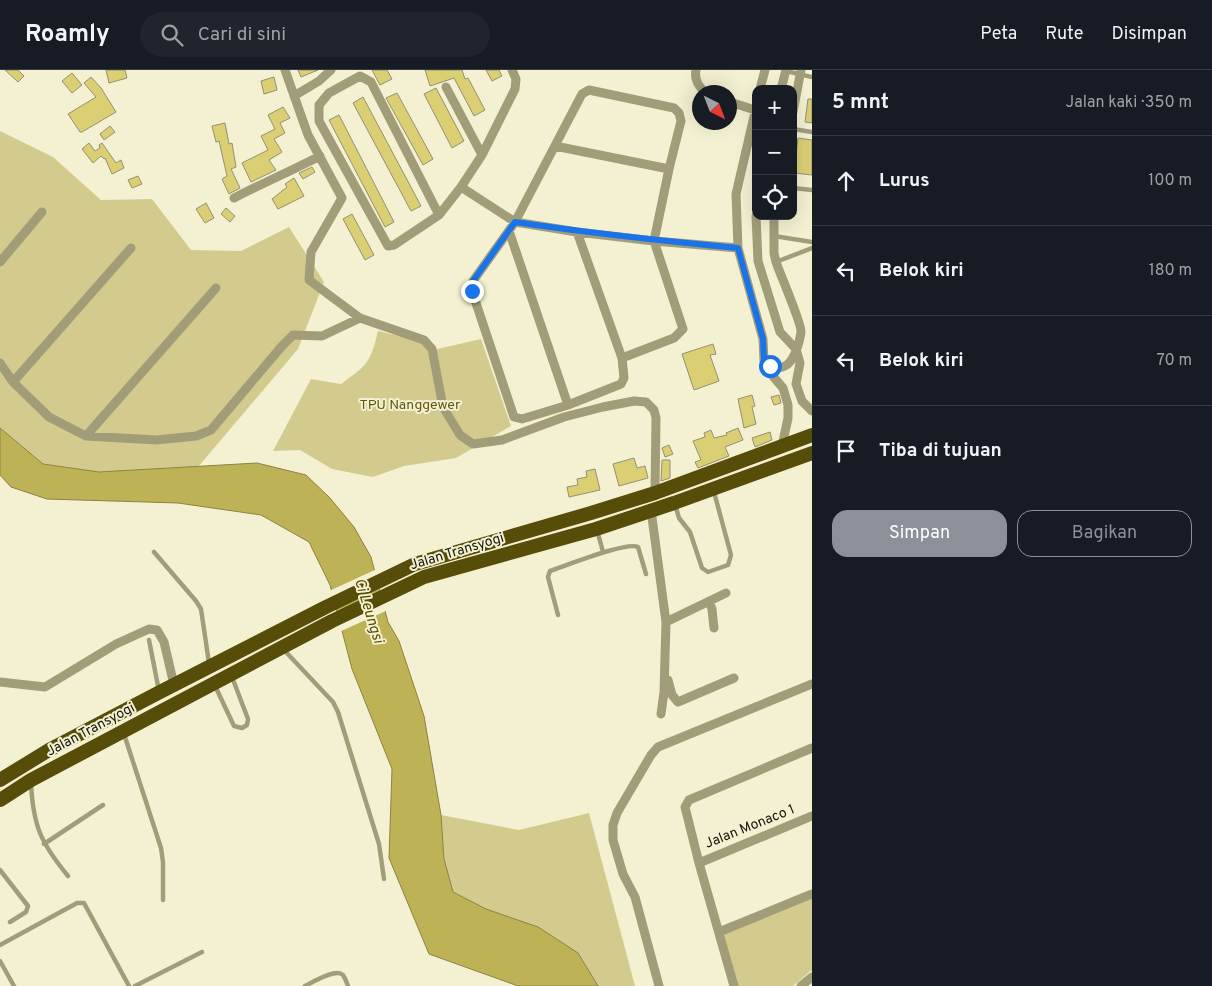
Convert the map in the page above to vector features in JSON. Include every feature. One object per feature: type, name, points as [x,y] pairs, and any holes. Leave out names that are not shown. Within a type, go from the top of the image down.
[{"type":"highway","name":"Jalan Transyogi","points":[[0,780],[49,750],[389,575],[433,558],[655,493],[812,435]]},
{"type":"highway","name":"Jalan Transyogi","points":[[0,800],[31,780],[393,590],[435,573],[596,529],[812,453]]},
{"type":"street","points":[[285,70],[308,134],[342,198],[311,252],[309,280],[360,318],[424,340],[432,348],[443,406],[460,435],[474,444],[502,440],[564,417],[603,407],[634,401],[646,402],[654,410],[656,418],[655,493]]},
{"type":"street","points":[[294,96],[319,81],[331,70]]},
{"type":"street","points":[[439,215],[371,82],[360,76],[329,93],[319,104],[320,121],[388,246],[394,245],[439,215],[462,187],[482,155],[515,89],[516,79],[512,70]]},
{"type":"street","points":[[696,70],[695,76],[698,85]]},
{"type":"street","points":[[761,85],[765,70]]},
{"type":"street","points":[[782,85],[786,71]]},
{"type":"street","points":[[797,92],[801,72]]},
{"type":"street","points":[[446,86],[482,155]]},
{"type":"street","points":[[577,232],[622,358],[624,378],[621,384],[568,405],[519,420],[514,417],[472,291],[473,281],[515,222],[582,94],[589,90],[677,110],[681,121],[654,241],[683,329],[674,338],[622,358]]},
{"type":"street","points":[[737,104],[752,108]]},
{"type":"street","points":[[752,126],[736,194],[738,248],[763,339],[764,361],[771,374],[783,388],[788,405],[788,418],[782,446]]},
{"type":"street","points":[[555,146],[669,169]]},
{"type":"street","points":[[234,198],[320,156]]},
{"type":"street","points":[[462,187],[515,222],[577,232],[654,241],[738,248]]},
{"type":"street","points":[[0,262],[42,212]]},
{"type":"street","points":[[756,220],[758,261],[780,332],[796,349],[800,363],[796,384],[802,401],[812,411]]},
{"type":"street","points":[[764,361],[770,366],[777,368],[784,367],[790,363],[794,356],[801,331],[776,262],[774,220]]},
{"type":"street","points":[[509,231],[568,405]]},
{"type":"street","points":[[14,382],[131,248]]},
{"type":"street","points":[[86,436],[216,288]]},
{"type":"street","points":[[757,318],[774,314]]},
{"type":"street","points":[[0,363],[14,382],[49,417],[86,436],[156,440],[203,434],[211,430],[293,335],[322,336],[360,318]]},
{"type":"street","points":[[788,405],[802,401]]},
{"type":"street","points":[[651,510],[670,625],[668,686],[672,695],[678,702],[734,678]]},
{"type":"street","points":[[669,620],[726,593]]},
{"type":"street","points":[[709,601],[714,628]]},
{"type":"street","points":[[661,714],[669,620]]},
{"type":"street","points":[[0,682],[45,687],[116,644],[148,629],[158,630],[164,642],[174,685]]},
{"type":"street","points":[[659,986],[635,897],[623,874],[613,840],[613,825],[617,813],[658,747],[812,684]]},
{"type":"street","points":[[730,985],[719,932],[698,863],[685,807],[690,800],[812,748]]},
{"type":"street","name":"Jalan Monaco 1","points":[[698,863],[812,816]]},
{"type":"street","points":[[719,932],[812,894]]},
{"type":"street","points":[[802,986],[812,978]]},
{"type":"lane","points":[[786,71],[801,72],[812,77]]},
{"type":"lane","points":[[797,130],[812,132]]},
{"type":"lane","points":[[797,188],[812,190]]},
{"type":"lane","points":[[774,236],[812,242]]},
{"type":"lane","points":[[776,262],[812,248]]},
{"type":"lane","points":[[674,503],[679,518],[690,532],[702,568],[708,572],[728,565],[731,555],[713,488]]},
{"type":"lane","points":[[596,529],[603,552]]},
{"type":"lane","points":[[558,615],[548,577],[549,572],[603,552],[633,544],[638,547],[646,574]]},
{"type":"lane","points":[[154,552],[201,609],[209,667]]},
{"type":"lane","points":[[149,640],[160,692]]},
{"type":"lane","points":[[282,647],[333,702],[338,712],[379,844],[384,879]]},
{"type":"lane","points":[[217,690],[234,726],[242,728],[247,725],[248,719],[231,674]]},
{"type":"lane","points":[[123,731],[161,848],[164,900]]},
{"type":"lane","points":[[31,780],[34,813],[44,844],[68,876]]},
{"type":"lane","points":[[44,844],[103,805]]},
{"type":"lane","points":[[0,870],[28,906],[26,912],[10,922]]},
{"type":"lane","points":[[0,945],[77,903],[84,903],[128,986]]},
{"type":"lane","points":[[135,986],[202,952]]},
{"type":"lane","points":[[0,961],[2,972],[14,986]]},
{"type":"lane","points":[[305,986],[338,973],[343,975],[348,986]]},
{"type":"green space","points":[[0,131],[53,157],[101,200],[152,199],[191,250],[241,251],[289,227],[324,282],[298,349],[198,467],[99,472],[43,464],[0,428]]},
{"type":"green space","name":"TPU Nanggewer","points":[[378,331],[413,339],[433,350],[481,339],[511,426],[456,458],[404,466],[373,477],[332,469],[300,450],[273,451],[311,379],[341,384],[366,363],[370,357]]},
{"type":"green space","points":[[589,813],[635,986],[598,986],[578,953],[516,919],[486,909],[453,892],[444,859],[441,815],[519,830]]},
{"type":"green space","points":[[812,896],[812,970],[793,986],[735,986],[723,934]]},
{"type":"water","name":"Ci Leungsi","points":[[0,428],[43,464],[99,472],[257,463],[306,475],[330,498],[354,527],[371,557],[388,622],[399,641],[424,716],[441,815],[444,859],[453,892],[486,909],[538,927],[578,953],[598,986],[518,986],[429,954],[389,858],[392,769],[352,669],[330,585],[309,542],[261,515],[178,503],[47,499],[11,487],[0,475]]},
{"type":"pier","points":[[377,569],[382,588],[334,610],[329,591]]},
{"type":"pier","points":[[383,590],[388,610],[339,632],[335,613]]},
{"type":"building","points":[[5,70],[18,70],[24,76],[18,82]]},
{"type":"building","points":[[106,70],[125,70],[127,78],[109,83]]},
{"type":"building","points":[[298,70],[318,70],[301,77]]},
{"type":"building","points":[[372,70],[387,70],[392,79],[380,85]]},
{"type":"building","points":[[425,70],[462,70],[465,79],[468,78],[485,110],[474,116],[454,78],[430,86]]},
{"type":"building","points":[[486,70],[499,70],[502,76],[492,81]]},
{"type":"building","points":[[72,73],[82,85],[72,93],[62,81]]},
{"type":"building","points":[[91,77],[101,88],[116,112],[80,132],[68,114],[96,97],[84,83]]},
{"type":"building","points":[[274,77],[277,90],[264,94],[261,81]]},
{"type":"building","points":[[436,88],[464,141],[452,148],[424,94]]},
{"type":"building","points":[[397,93],[433,159],[423,165],[386,98]]},
{"type":"building","points":[[363,97],[421,206],[411,211],[353,103]]},
{"type":"building","points":[[808,99],[812,99],[812,123],[805,122]]},
{"type":"building","points":[[283,107],[290,118],[280,123],[285,133],[274,139],[282,152],[269,160],[276,170],[251,182],[242,163],[268,150],[261,136],[275,129],[268,115]]},
{"type":"building","points":[[339,115],[394,222],[385,227],[329,120]]},
{"type":"building","points":[[225,123],[229,144],[232,143],[236,167],[231,169],[240,188],[229,194],[222,179],[227,176],[219,141],[216,142],[212,126]]},
{"type":"building","points":[[110,126],[115,132],[104,140],[100,134]]},
{"type":"building","points":[[798,138],[812,140],[812,175],[797,173]]},
{"type":"building","points":[[89,143],[95,151],[100,148],[99,145],[102,143],[116,163],[121,160],[124,168],[112,174],[105,158],[101,156],[93,163],[82,149]]},
{"type":"building","points":[[312,167],[315,172],[303,179],[299,173]]},
{"type":"building","points":[[138,176],[142,184],[132,188],[128,180]]},
{"type":"building","points":[[294,178],[304,196],[278,209],[272,199],[287,187],[285,184]]},
{"type":"building","points":[[206,203],[214,218],[205,223],[196,209]]},
{"type":"building","points":[[226,208],[235,216],[230,222],[221,214]]},
{"type":"building","points":[[352,214],[374,255],[365,260],[343,219]]},
{"type":"building","points":[[713,344],[716,354],[710,355],[719,381],[694,390],[682,354]]},
{"type":"building","points":[[752,395],[755,406],[752,407],[756,424],[744,428],[738,399]]},
{"type":"building","points":[[779,395],[781,403],[774,405],[771,397]]},
{"type":"building","points":[[738,428],[743,440],[725,447],[729,456],[698,468],[695,462],[701,460],[693,441],[705,437],[704,433],[711,430],[714,438],[727,435],[726,433]]},
{"type":"building","points":[[770,432],[772,440],[755,447],[752,438]]},
{"type":"building","points":[[669,445],[673,454],[665,457],[662,448]]},
{"type":"building","points":[[634,458],[637,468],[645,466],[648,478],[619,486],[613,464]]},
{"type":"building","points":[[662,460],[670,460],[670,478],[661,481]]},
{"type":"building","points":[[595,469],[600,490],[569,497],[567,487],[578,485],[577,479],[587,477],[586,471]]},
{"type":"route","points":[[472,291],[473,281],[515,222],[577,232],[654,241],[738,248],[763,339],[764,361],[770,366]]}]
